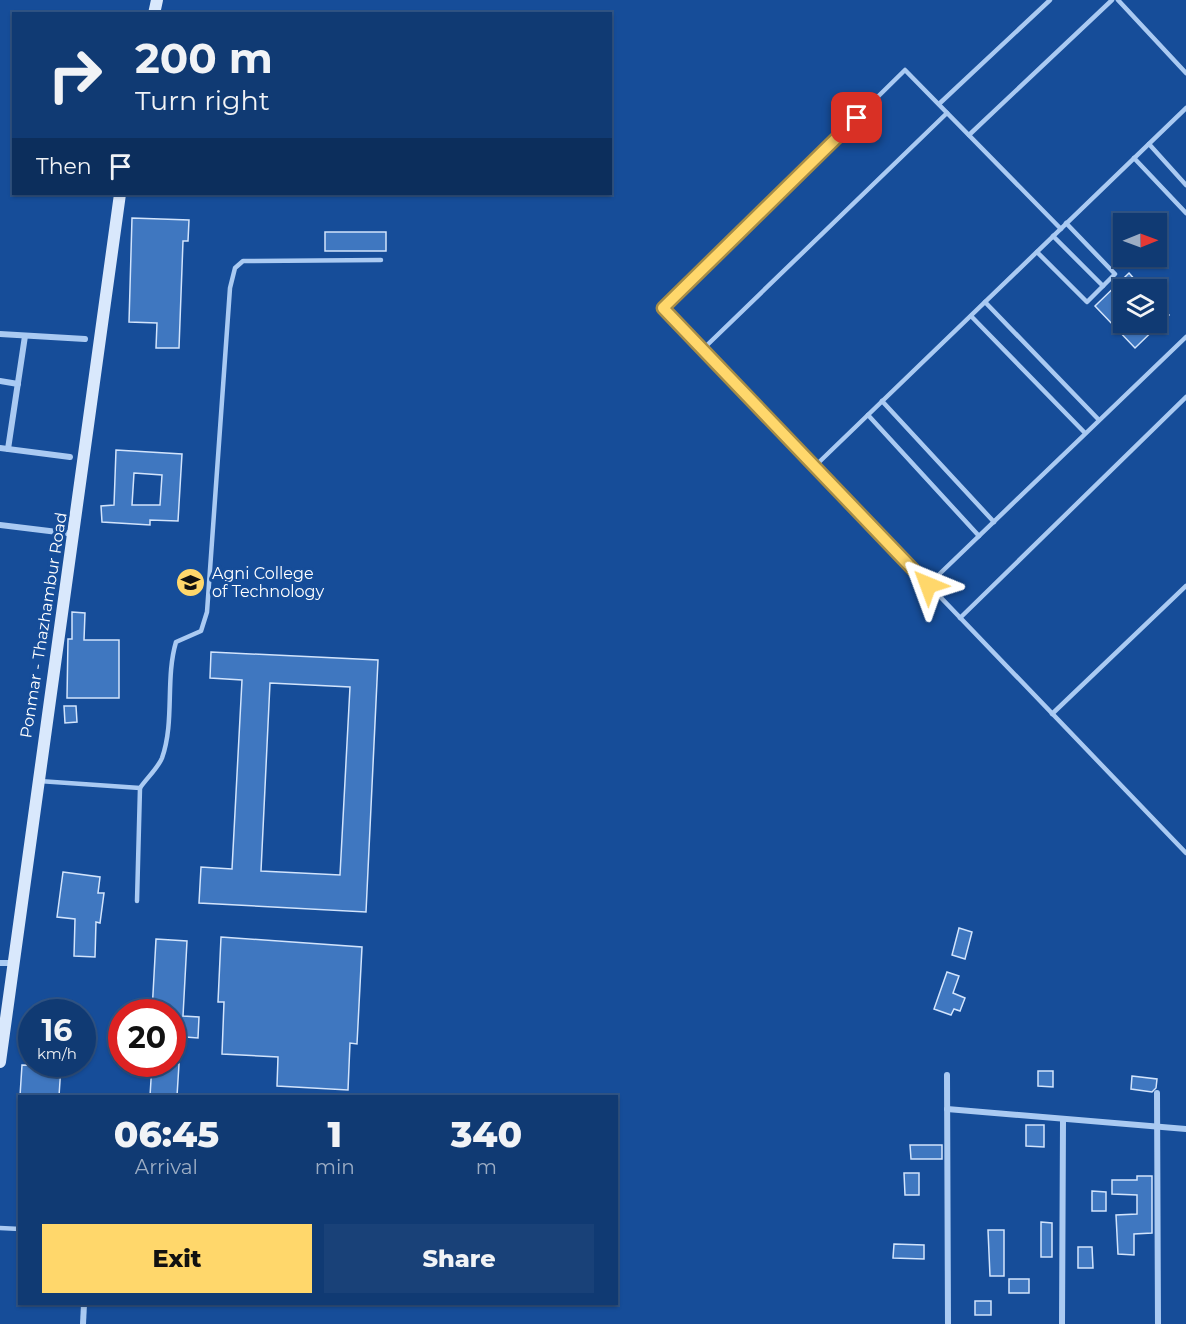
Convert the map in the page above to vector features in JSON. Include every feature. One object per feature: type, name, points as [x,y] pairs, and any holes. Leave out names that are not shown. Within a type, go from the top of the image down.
[{"type":"street","name":"Ponmar - Thazhambur Road","points":[[0,1056],[6,963],[74,534],[120,195]]},
{"type":"street","points":[[0,334],[85,339]]},
{"type":"street","points":[[8,449],[25,336]]},
{"type":"street","points":[[0,381],[18,384]]},
{"type":"street","points":[[0,448],[70,457]]},
{"type":"street","points":[[0,525],[74,534]]},
{"type":"street","points":[[947,1075],[948,1324]]},
{"type":"street","points":[[1157,1093],[1158,1324]]},
{"type":"street","points":[[947,1109],[1186,1129]]},
{"type":"street","points":[[1062,1324],[1063,1120]]},
{"type":"street","points":[[82,1324],[84,1305]]},
{"type":"lane","points":[[939,104],[1050,0]]},
{"type":"lane","points":[[969,135],[1112,0]]},
{"type":"lane","points":[[1118,0],[1186,73]]},
{"type":"lane","points":[[1061,229],[905,70],[663,308],[1186,853]]},
{"type":"lane","points":[[814,467],[1186,108]]},
{"type":"lane","points":[[702,350],[947,113]]},
{"type":"lane","points":[[1149,144],[1186,185]]},
{"type":"lane","points":[[1134,158],[1186,213]]},
{"type":"lane","points":[[1037,252],[1087,302],[1115,274],[1066,224]]},
{"type":"lane","points":[[1053,236],[1103,286]]},
{"type":"lane","points":[[137,901],[140,788],[162,759],[168,724],[172,655],[176,642],[201,631],[207,612],[230,288],[235,268],[243,261],[381,260]]},
{"type":"lane","points":[[985,302],[1099,420]]},
{"type":"lane","points":[[971,316],[1085,434]]},
{"type":"lane","points":[[928,585],[1186,337]]},
{"type":"lane","points":[[960,618],[1186,397]]},
{"type":"lane","points":[[882,401],[994,522]]},
{"type":"lane","points":[[868,415],[979,536]]},
{"type":"lane","points":[[1052,714],[1186,586]]},
{"type":"lane","points":[[36,781],[140,788]]},
{"type":"lane","points":[[0,1228],[18,1229]]},
{"type":"building","points":[[132,218],[189,220],[188,241],[183,241],[179,348],[156,348],[157,323],[129,322]]},
{"type":"building","points":[[325,232],[386,232],[386,251],[325,251]]},
{"type":"building","points":[[1129,273],[1134,279],[1123,279]]},
{"type":"building","points":[[1113,289],[1113,325],[1095,306]]},
{"type":"building","points":[[1121,333],[1150,333],[1135,348]]},
{"type":"building","points":[[116,450],[182,454],[178,521],[150,520],[150,525],[102,522],[101,506],[114,505]],"holes":[[[134,473],[162,475],[160,505],[132,505]]]},
{"type":"building","points":[[72,612],[85,613],[84,640],[119,640],[119,698],[67,698],[68,639],[72,639]]},
{"type":"building","points":[[211,652],[378,660],[366,912],[199,903],[201,867],[232,869],[242,680],[210,678]],"holes":[[[270,683],[350,687],[340,875],[261,871]]]},
{"type":"building","points":[[64,706],[76,706],[77,722],[65,723]]},
{"type":"building","points":[[63,872],[100,877],[98,893],[104,893],[100,923],[96,922],[95,957],[74,956],[75,919],[57,917]]},
{"type":"building","points":[[959,928],[972,932],[965,959],[952,955]]},
{"type":"building","points":[[221,937],[362,947],[357,1044],[350,1043],[348,1090],[277,1086],[278,1057],[222,1054],[224,1002],[218,1002]]},
{"type":"building","points":[[156,939],[187,941],[184,999],[153,999]]},
{"type":"building","points":[[947,972],[959,976],[953,993],[965,998],[960,1011],[954,1009],[951,1015],[934,1009]]},
{"type":"building","points":[[186,1016],[199,1017],[198,1038],[186,1037]]},
{"type":"building","points":[[1038,1071],[1053,1071],[1053,1087],[1038,1086]]},
{"type":"building","points":[[1132,1076],[1157,1079],[1156,1088],[1152,1092],[1131,1089]]},
{"type":"building","points":[[21,1077],[60,1077],[59,1095],[20,1095]]},
{"type":"building","points":[[151,1077],[178,1077],[177,1095],[150,1095]]},
{"type":"building","points":[[1026,1125],[1044,1125],[1044,1147],[1026,1146]]},
{"type":"building","points":[[910,1145],[942,1145],[942,1159],[911,1159]]},
{"type":"building","points":[[904,1173],[919,1173],[919,1195],[905,1195]]},
{"type":"building","points":[[1137,1176],[1152,1176],[1152,1233],[1134,1234],[1134,1255],[1118,1254],[1116,1215],[1137,1214],[1137,1195],[1112,1194],[1112,1180],[1137,1180]]},
{"type":"building","points":[[1092,1191],[1106,1192],[1106,1211],[1092,1211]]},
{"type":"building","points":[[1041,1222],[1052,1223],[1052,1257],[1041,1257]]},
{"type":"building","points":[[988,1230],[1004,1230],[1004,1276],[990,1276]]},
{"type":"building","points":[[894,1244],[924,1245],[924,1259],[893,1258]]},
{"type":"building","points":[[1078,1247],[1092,1247],[1093,1268],[1078,1268]]},
{"type":"building","points":[[1009,1279],[1029,1279],[1029,1293],[1009,1293]]},
{"type":"building","points":[[975,1301],[991,1301],[991,1315],[975,1315]]},
{"type":"place","name":"Agni College of Technology","points":[[191,582]]},
{"type":"route","points":[[857,118],[663,308],[928,585]]}]
